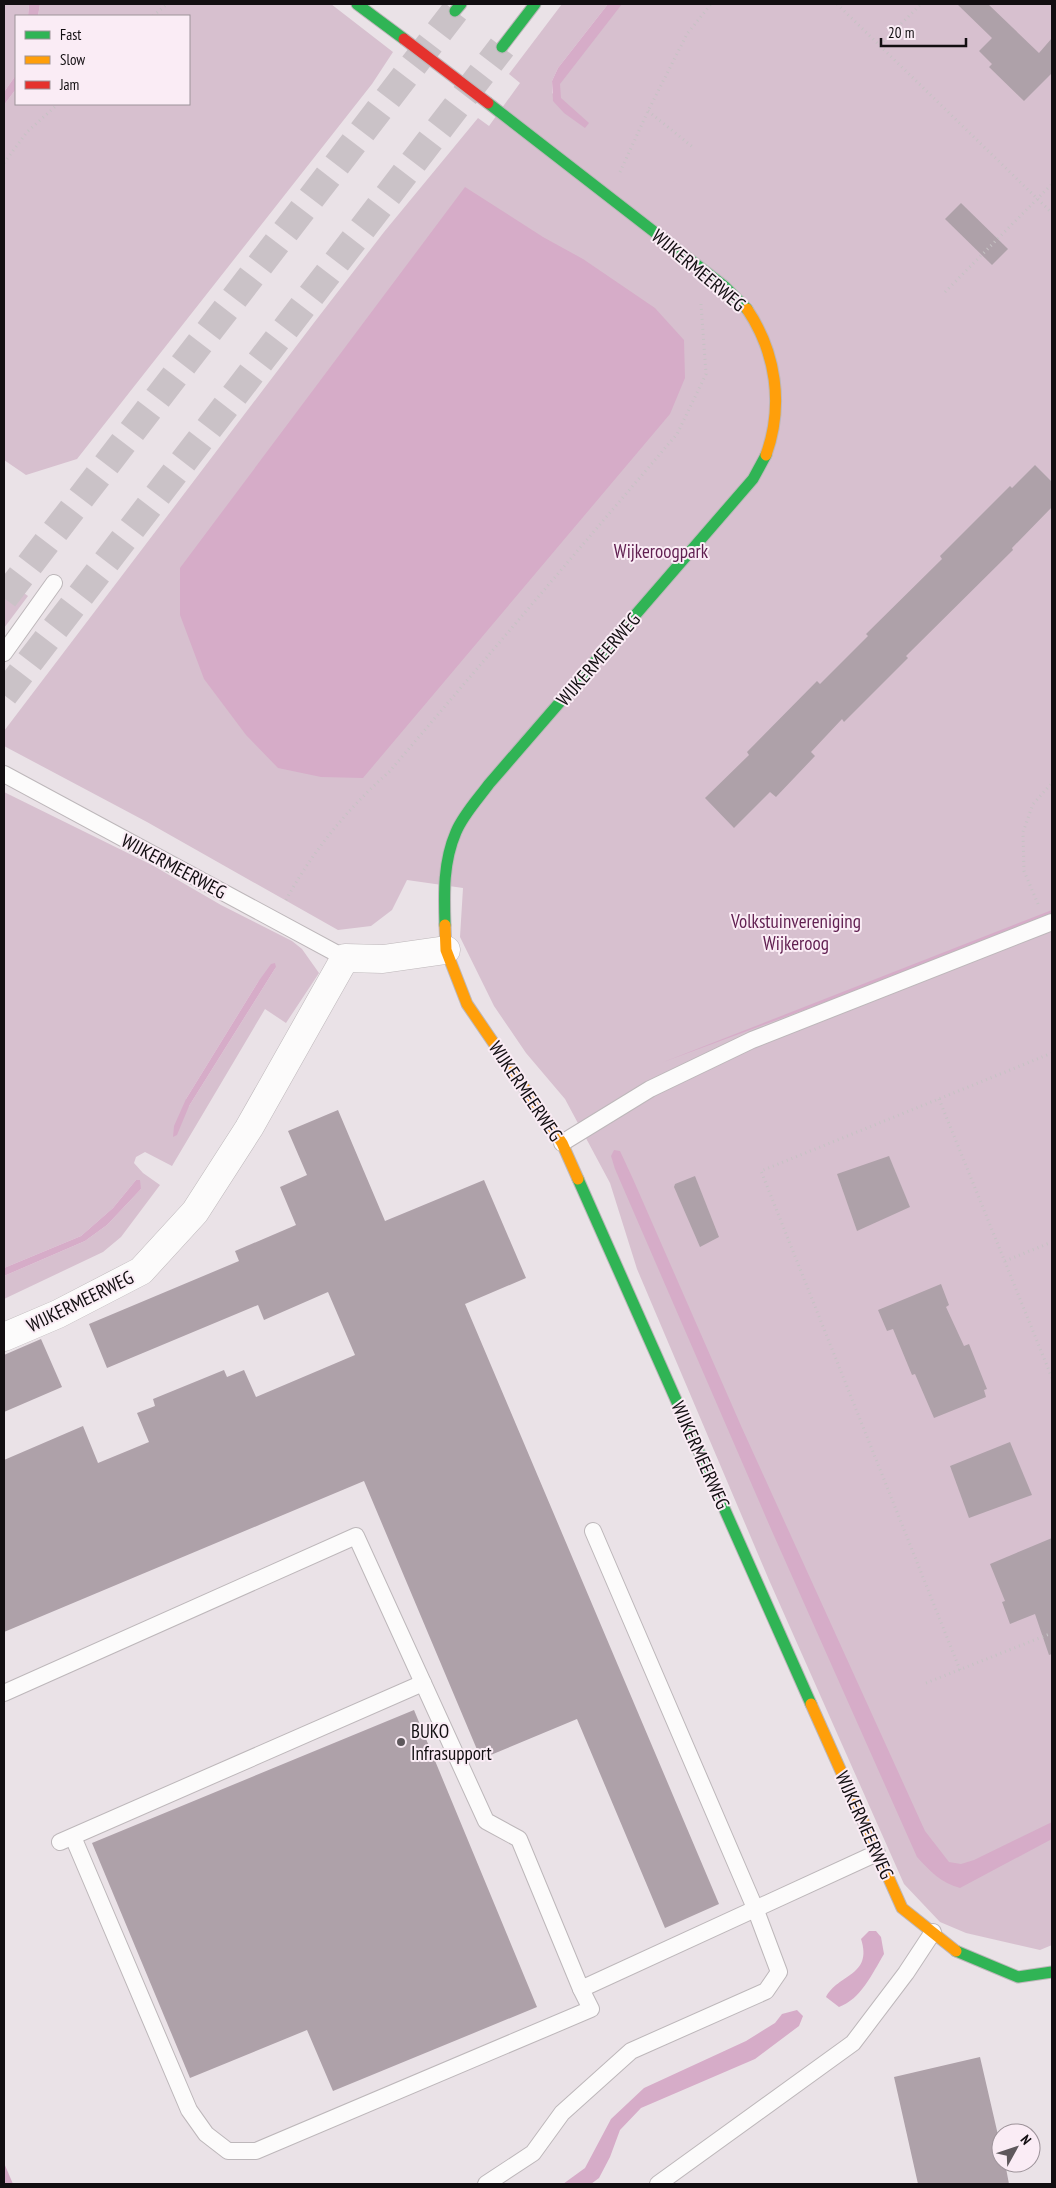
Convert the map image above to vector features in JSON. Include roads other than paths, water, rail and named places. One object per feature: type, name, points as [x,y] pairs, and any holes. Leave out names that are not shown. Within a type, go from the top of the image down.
[{"type":"main road","name":"WIJKERMEERWEG","points":[[357,4],[724,286],[745,306],[755,320],[772,362],[775,388],[775,420],[768,451],[753,479],[496,777],[467,814],[456,832],[445,871],[446,950],[467,1004],[562,1143],[902,1908],[959,1953],[1018,1977],[1052,1972]]},
{"type":"main road","points":[[502,47],[535,4]]},
{"type":"street","name":"WIJKERMEERWEG","points":[[4,1337],[58,1314],[141,1271],[195,1212],[249,1128],[345,958],[383,959],[446,950]]},
{"type":"lane","points":[[4,653],[54,584]]},
{"type":"lane","name":"WIJKERMEERWEG","points":[[4,774],[345,958]]},
{"type":"lane","points":[[562,1143],[650,1089],[752,1040],[1052,922]]},
{"type":"lane","points":[[486,2184],[534,2152],[562,2113],[631,2051],[766,1991],[779,1972],[755,1908],[593,1531]]},
{"type":"lane","points":[[4,1693],[356,1536],[423,1682],[486,1820],[519,1839],[590,2009],[256,2150],[228,2152],[206,2134],[189,2110],[67,1840],[423,1682]]},
{"type":"lane","points":[[581,1989],[877,1853]]},
{"type":"lane","points":[[658,2184],[853,2043],[906,1973],[933,1932]]},
{"type":"tunnel","points":[[4,598],[455,11]]},
{"type":"tunnel","points":[[4,695],[502,47]]},
{"type":"place","name":"BUKO Infrasupport","points":[[401,1742]]},
{"type":"park label","name":"Wijkeroogpark","points":[[661,551]]},
{"type":"park label","name":"Volkstuinvereniging Wijkeroog","points":[[796,932]]}]
